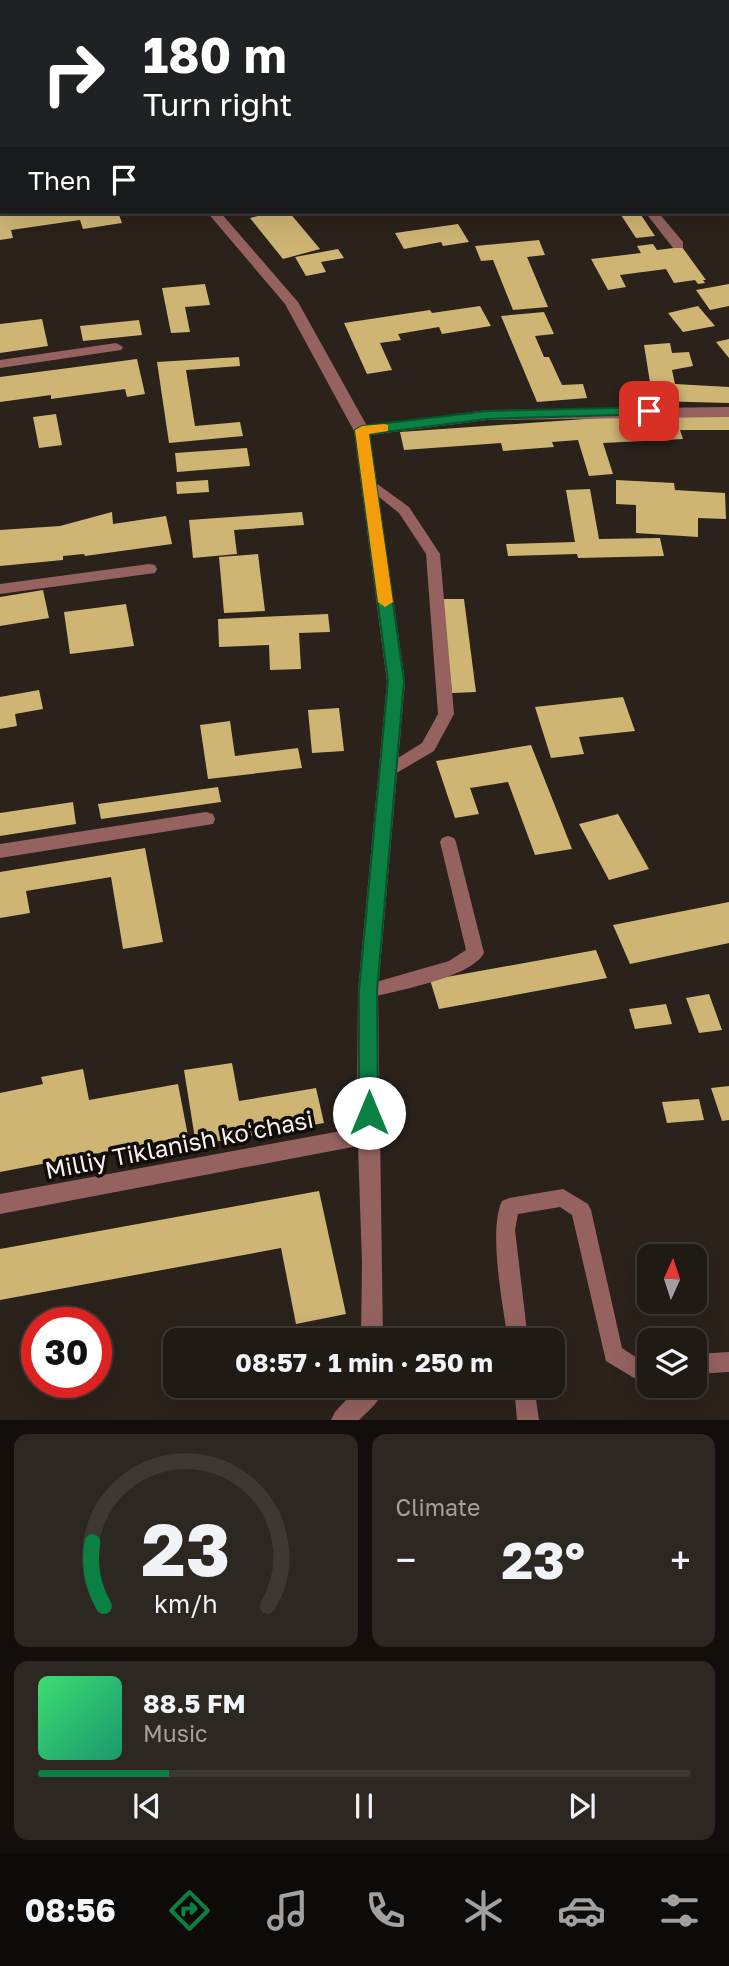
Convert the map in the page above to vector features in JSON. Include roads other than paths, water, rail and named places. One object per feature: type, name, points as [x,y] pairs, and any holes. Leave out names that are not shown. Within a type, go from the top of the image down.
[{"type":"street","points":[[215,214],[291,302],[362,430],[396,681],[368,991],[372,1328]]},
{"type":"street","points":[[653,214],[678,245]]},
{"type":"street","points":[[0,364],[116,347]]},
{"type":"street","points":[[362,430],[487,415],[729,412]]},
{"type":"street","points":[[0,589],[149,569]]},
{"type":"street","points":[[0,851],[205,819]]},
{"type":"street","name":"Milliy Tiklanish koʻchasi","points":[[0,1204],[368,1135]]},
{"type":"street","points":[[342,1420],[364,1398]]},
{"type":"lane","points":[[369,482],[404,510],[433,554],[446,714],[428,747],[388,772]]},
{"type":"lane","points":[[368,991],[454,967],[475,953],[448,842]]},
{"type":"lane","points":[[517,1328],[505,1230],[509,1207],[563,1198],[581,1210],[613,1354],[637,1368]]},
{"type":"lane","points":[[707,1363],[729,1362]]},
{"type":"lane","points":[[525,1398],[528,1420]]}]
